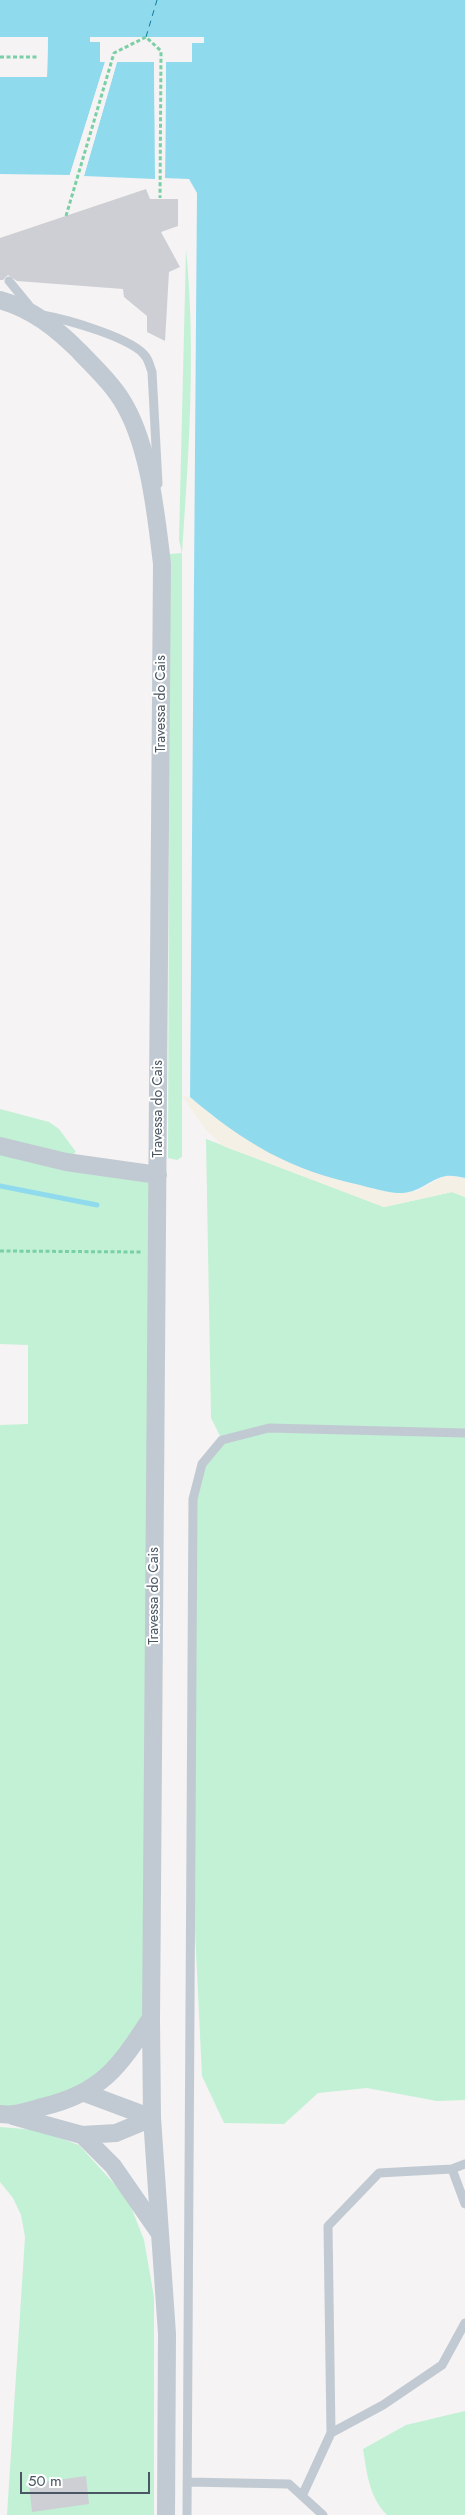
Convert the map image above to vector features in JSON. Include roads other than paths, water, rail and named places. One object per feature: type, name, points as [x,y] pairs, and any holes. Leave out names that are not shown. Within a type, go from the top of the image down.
[{"type":"street","name":"Travessa do Cais","points":[[0,300],[36,314],[65,338],[100,373],[122,400],[136,432],[146,465],[154,503],[162,564],[151,2018],[152,2118],[167,2334],[166,2515]]},
{"type":"street","name":"Travessa do Cais","points":[[0,1146],[66,1162],[158,1175]]},
{"type":"street","points":[[5,2114],[54,2104],[85,2093],[121,2062],[151,2018]]},
{"type":"street","points":[[85,2093],[152,2118]]},
{"type":"street","points":[[5,2114],[82,2135],[116,2133],[152,2118]]},
{"type":"street","points":[[82,2135],[113,2166],[159,2232]]},
{"type":"lane","points":[[9,281],[36,314],[75,322],[128,344],[146,356],[152,372],[162,564]]},
{"type":"lane","points":[[187,2515],[193,1499],[202,1464],[222,1440],[269,1428],[465,1433]]},
{"type":"lane","points":[[302,2496],[331,2433],[328,2226],[379,2172],[452,2169],[465,2164]]},
{"type":"lane","points":[[452,2169],[465,2204]]},
{"type":"lane","points":[[331,2433],[383,2405],[442,2365],[465,2323]]},
{"type":"lane","points":[[187,2482],[289,2484],[324,2515]]},
{"type":"water","points":[[0,0],[465,0],[465,1178],[446,1176],[405,1193],[383,1191],[335,1179],[290,1163],[269,1153],[230,1128],[190,1097],[197,193],[189,179],[165,178],[166,62],[192,62],[192,43],[204,43],[204,38],[90,37],[100,42],[100,61],[105,62],[70,175],[0,174],[0,77],[47,77],[48,37],[0,37]]},
{"type":"water","points":[[117,62],[154,62],[155,179],[84,176]]},
{"type":"waterway","points":[[0,1186],[97,1205]]}]
